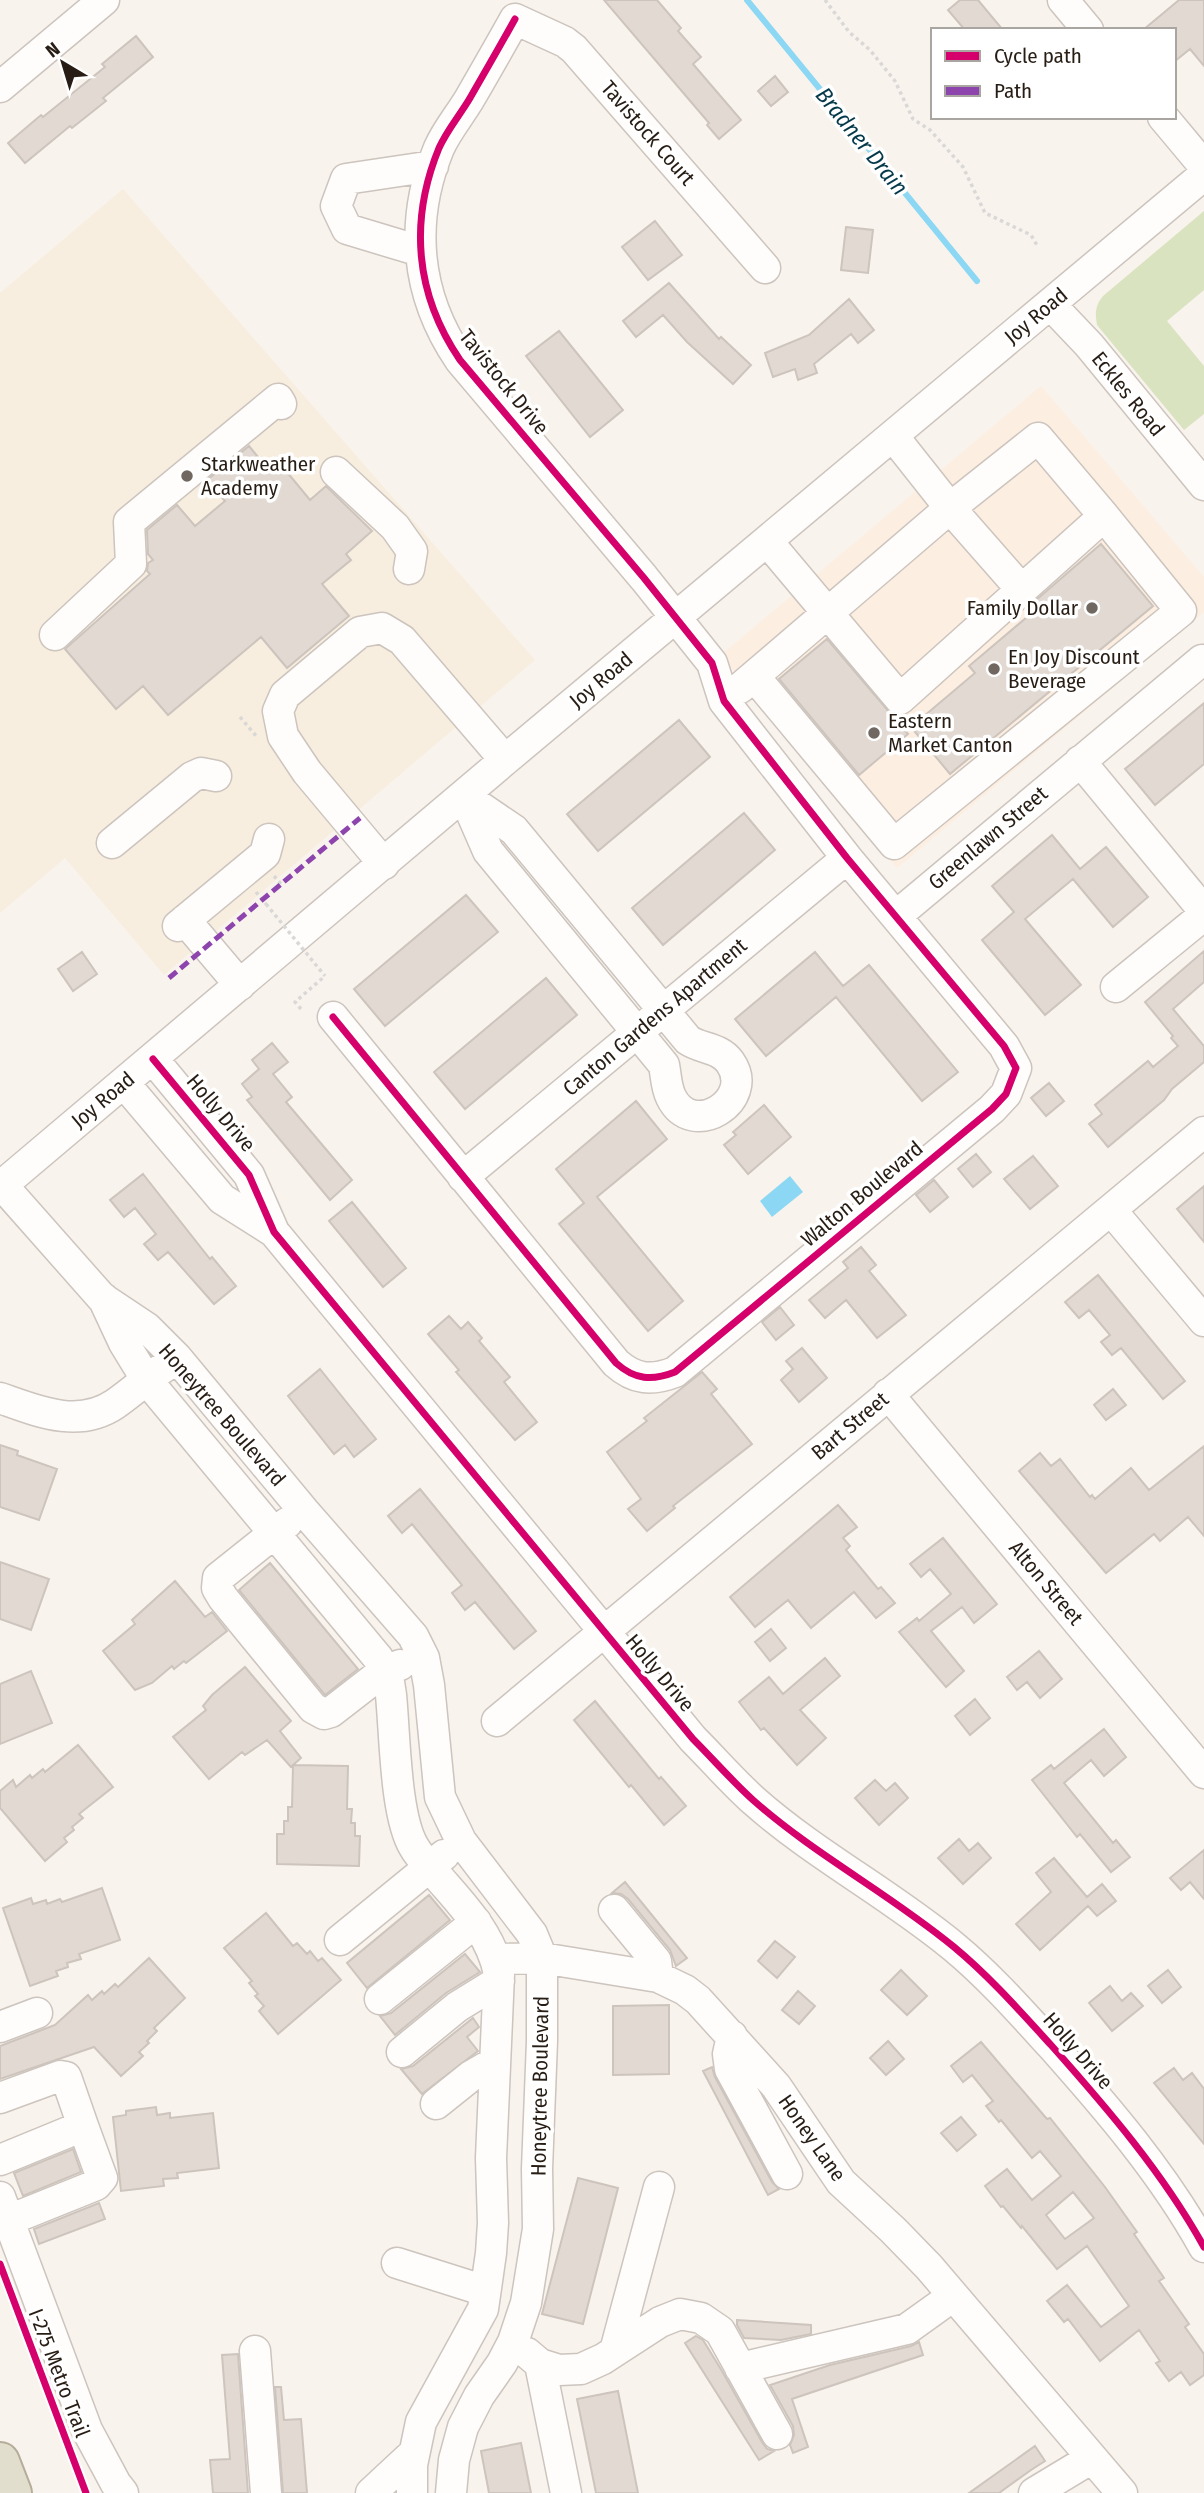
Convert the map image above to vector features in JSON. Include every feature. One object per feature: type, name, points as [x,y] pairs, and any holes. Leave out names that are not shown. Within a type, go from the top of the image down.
[{"type":"highway","points":[[0,2462],[12,2493]]},
{"type":"street","points":[[0,87],[104,0]]},
{"type":"street","name":"Tavistock Drive","points":[[511,10],[469,100],[447,132],[427,179],[421,215],[420,251],[431,306],[438,325],[460,360],[644,578],[675,619]]},
{"type":"street","name":"Tavistock Court","points":[[511,10],[574,48],[765,268]]},
{"type":"street","points":[[1165,119],[1204,166]]},
{"type":"street","points":[[420,251],[347,229],[336,206],[346,179],[433,166]]},
{"type":"street","name":"Joy Road","points":[[1,1186],[1204,175]]},
{"type":"street","name":"Eckles Road","points":[[1050,304],[1088,345],[1204,485]]},
{"type":"street","points":[[55,635],[131,564],[129,522],[278,399],[281,404]]},
{"type":"street","points":[[893,436],[950,508],[1022,590]]},
{"type":"street","points":[[724,701],[950,508],[1038,438],[1181,611],[894,844],[754,676]]},
{"type":"street","points":[[337,472],[394,527],[412,551],[409,569]]},
{"type":"street","points":[[768,541],[900,699],[1104,516]]},
{"type":"street","name":"Walton Boulevard","points":[[333,1017],[616,1363],[625,1371],[641,1378],[663,1377],[675,1372],[992,1109],[1006,1094],[1016,1068],[1004,1046],[847,858],[724,701],[712,663],[675,619]]},
{"type":"street","points":[[383,864],[307,772],[283,736],[278,711],[285,695],[360,632],[382,628],[402,640],[505,760]]},
{"type":"street","name":"Greenlawn Street","points":[[896,916],[1202,660]]},
{"type":"street","points":[[1080,761],[1204,913],[1116,987]]},
{"type":"street","points":[[112,843],[192,777],[201,773],[216,776]]},
{"type":"street","points":[[464,796],[514,830],[688,1040],[696,1045],[717,1050],[729,1060],[734,1070],[736,1086],[723,1109],[701,1116],[687,1113],[678,1107],[669,1091],[664,1065],[488,851],[464,796]]},
{"type":"street","points":[[240,985],[182,923],[265,854],[269,839]]},
{"type":"street","name":"Canton Gardens Apartment","points":[[463,1177],[847,858]]},
{"type":"street","points":[[551,928],[577,906]]},
{"type":"street","name":"Holly Drive","points":[[153,1059],[249,1175],[274,1232],[693,1740],[753,1800],[792,1831],[905,1909],[953,1947],[1016,2006],[1078,2075],[1145,2158],[1170,2191],[1204,2247]]},
{"type":"street","name":"Holly Drive","points":[[124,1083],[222,1199],[274,1232]]},
{"type":"street","name":"Bart Street","points":[[497,1721],[1204,1132]]},
{"type":"street","name":"Honeytree Boulevard","points":[[1,1186],[103,1298],[147,1328],[177,1358],[304,1511],[413,1636],[424,1658],[440,1797],[461,1841],[532,1934],[542,1958],[538,2228],[526,2303],[510,2347],[478,2396],[463,2427],[454,2460],[451,2493]]},
{"type":"street","points":[[1111,1210],[1204,1321]]},
{"type":"street","name":"Honeytree Boulevard","points":[[103,1298],[124,1343],[146,1379],[378,1658],[391,1695],[403,1821],[414,1847],[492,1945],[498,1970],[491,2158],[493,2224],[483,2309],[421,2422],[414,2453],[412,2493]]},
{"type":"street","points":[[0,1398],[47,1414],[73,1417],[91,1415],[108,1408],[177,1358]]},
{"type":"street","name":"Alton Street","points":[[888,1394],[1204,1773]]},
{"type":"street","points":[[304,1511],[272,1533],[218,1578],[217,1588],[289,1680],[313,1708],[324,1714],[331,1712],[384,1671],[424,1658]]},
{"type":"street","points":[[340,1940],[461,1841]]},
{"type":"street","points":[[614,1910],[656,1962],[658,1977]]},
{"type":"street","points":[[380,1999],[476,1922]]},
{"type":"street","name":"Honey Lane","points":[[498,1970],[542,1958],[658,1977],[685,1990],[698,2000],[776,2086],[841,2182],[893,2230],[953,2296],[1122,2493]]},
{"type":"street","points":[[402,2052],[498,1970]]},
{"type":"street","points":[[0,2027],[37,2013]]},
{"type":"street","points":[[732,2036],[728,2054],[730,2069],[787,2174]]},
{"type":"street","points":[[436,2104],[471,2076],[495,2062]]},
{"type":"street","points":[[0,2098],[60,2076],[66,2077],[102,2178],[96,2185],[4,2208],[87,2430],[123,2493]]},
{"type":"street","points":[[0,2160],[83,2126]]},
{"type":"street","points":[[615,2351],[659,2187]]},
{"type":"street","points":[[397,2263],[473,2287],[486,2288]]},
{"type":"street","points":[[740,2368],[907,2329],[953,2296]]},
{"type":"street","points":[[470,2334],[510,2347],[540,2364],[559,2370],[581,2369],[660,2322],[680,2314],[701,2318],[720,2330],[777,2434]]},
{"type":"street","points":[[255,2351],[267,2493]]},
{"type":"street","points":[[540,2364],[566,2493]]},
{"type":"street","points":[[371,2493],[414,2453]]},
{"type":"street","points":[[1034,2493],[1092,2458]]},
{"type":"path","points":[[825,0],[849,32],[870,50],[895,81],[913,118],[930,130],[963,167],[985,213],[1031,236],[1038,247]]},
{"type":"path","points":[[255,891],[325,976],[295,1002],[301,1009]]},
{"type":"shaded area","name":"Starkweather Academy","points":[[123,189],[535,660],[164,975],[65,858],[0,913],[0,293]]},
{"type":"shaded area","points":[[1041,386],[1204,577],[1204,612],[897,868],[721,655]]},
{"type":"green space","points":[[1204,211],[1204,290],[1167,321],[1204,366],[1204,414],[1184,430],[1097,325],[1096,313],[1103,296]]},
{"type":"water","points":[[790,1176],[803,1192],[772,1217],[760,1201]]},
{"type":"building","points":[[604,0],[657,0],[681,28],[678,31],[701,57],[693,64],[741,120],[719,139],[707,125],[709,123]]},
{"type":"building","points":[[960,0],[978,0],[1001,28],[963,28],[948,10]]},
{"type":"building","points":[[1179,0],[1204,0],[1204,66],[1190,49],[1176,60],[1176,28],[1145,28]]},
{"type":"building","points":[[136,36],[153,57],[103,98],[106,101],[25,163],[8,143],[105,67],[102,64]]},
{"type":"building","points":[[775,76],[788,92],[771,106],[758,91]]},
{"type":"building","points":[[655,221],[682,255],[648,280],[622,247]]},
{"type":"building","points":[[846,227],[873,230],[868,273],[841,270]]},
{"type":"building","points":[[669,283],[719,339],[721,337],[751,365],[733,384],[687,342],[663,315],[636,337],[623,321]]},
{"type":"building","points":[[849,299],[874,330],[858,343],[851,334],[814,364],[817,373],[798,380],[795,369],[773,377],[765,353],[809,335]]},
{"type":"building","points":[[559,331],[623,410],[590,437],[526,356]]},
{"type":"building","points":[[249,446],[267,468],[277,460],[310,500],[326,486],[372,531],[346,554],[351,560],[322,584],[349,616],[287,668],[261,637],[168,715],[143,686],[116,709],[65,649],[150,574],[147,571],[148,563],[153,560],[148,554],[147,530],[177,505],[195,526],[225,501],[207,480]]},
{"type":"building","points":[[1101,544],[1153,606],[950,774],[911,727],[975,673],[969,666],[1033,612],[1028,607]]},
{"type":"building","points":[[827,639],[908,734],[859,775],[779,679]]},
{"type":"building","points":[[1204,703],[1204,764],[1155,805],[1125,769]]},
{"type":"building","points":[[679,720],[710,757],[598,851],[567,814]]},
{"type":"building","points":[[744,813],[775,850],[663,945],[632,908]]},
{"type":"building","points":[[1052,835],[1080,869],[1106,847],[1148,897],[1113,927],[1073,879],[1025,919],[1081,985],[1045,1015],[982,940],[1014,912],[992,886]]},
{"type":"building","points":[[466,895],[498,932],[385,1026],[354,989]]},
{"type":"building","points":[[1204,951],[1204,982],[1173,1009],[1204,1046],[1204,1062],[1108,1147],[1089,1124],[1102,1114],[1095,1105],[1148,1061],[1153,1067],[1178,1046],[1145,1002]]},
{"type":"building","points":[[82,952],[97,974],[73,991],[58,969]]},
{"type":"building","points":[[815,952],[843,986],[869,965],[958,1072],[922,1101],[836,997],[766,1056],[735,1019]]},
{"type":"building","points":[[546,978],[577,1015],[465,1109],[434,1072]]},
{"type":"building","points":[[272,1043],[288,1062],[273,1074],[292,1097],[286,1102],[352,1180],[330,1200],[247,1100],[252,1097],[242,1084],[259,1069],[252,1060]]},
{"type":"building","points":[[1049,1083],[1064,1101],[1046,1116],[1031,1098]]},
{"type":"building","points":[[636,1101],[667,1139],[597,1197],[683,1301],[648,1331],[559,1224],[584,1203],[556,1169]]},
{"type":"building","points":[[764,1105],[791,1137],[748,1174],[724,1145],[736,1135],[733,1132]]},
{"type":"building","points":[[976,1154],[991,1172],[973,1187],[958,1169]]},
{"type":"building","points":[[1033,1156],[1058,1186],[1030,1209],[1004,1179]]},
{"type":"building","points":[[143,1174],[210,1259],[212,1257],[236,1286],[214,1304],[168,1252],[158,1260],[144,1244],[156,1234],[135,1208],[124,1217],[110,1200]]},
{"type":"building","points":[[934,1180],[948,1197],[930,1212],[916,1195]]},
{"type":"building","points":[[1204,1186],[1204,1242],[1177,1209]]},
{"type":"building","points":[[352,1202],[406,1268],[383,1287],[329,1221]]},
{"type":"building","points":[[861,1247],[876,1265],[869,1271],[906,1315],[877,1338],[846,1300],[825,1318],[809,1300],[848,1268],[843,1262]]},
{"type":"building","points":[[1098,1275],[1185,1381],[1163,1399],[1121,1348],[1112,1355],[1101,1342],[1110,1335],[1089,1310],[1079,1318],[1065,1302]]},
{"type":"building","points":[[780,1307],[794,1325],[776,1340],[762,1322]]},
{"type":"building","points":[[449,1316],[461,1329],[468,1322],[482,1338],[479,1341],[510,1377],[504,1382],[537,1422],[515,1440],[456,1372],[459,1370],[428,1334]]},
{"type":"building","points":[[802,1348],[827,1378],[799,1402],[781,1380],[793,1369],[786,1361]]},
{"type":"building","points":[[320,1369],[376,1439],[354,1457],[345,1445],[334,1454],[288,1396]]},
{"type":"building","points":[[702,1372],[717,1389],[711,1394],[752,1444],[673,1506],[675,1508],[647,1531],[628,1509],[641,1499],[607,1452],[647,1421],[644,1418]]},
{"type":"building","points":[[1113,1389],[1126,1405],[1106,1420],[1094,1405]]},
{"type":"building","points":[[0,1445],[18,1451],[17,1455],[57,1469],[39,1520],[0,1507]]},
{"type":"building","points":[[1204,1446],[1204,1536],[1188,1517],[1160,1541],[1154,1534],[1106,1573],[1019,1471],[1040,1453],[1051,1466],[1060,1459],[1090,1497],[1092,1495],[1095,1499],[1131,1468],[1149,1490]]},
{"type":"building","points":[[420,1489],[536,1631],[514,1649],[475,1602],[465,1610],[452,1593],[462,1585],[412,1524],[402,1533],[388,1516]]},
{"type":"building","points":[[838,1505],[857,1527],[843,1538],[850,1546],[846,1550],[878,1589],[881,1587],[895,1603],[876,1618],[854,1592],[811,1628],[788,1600],[755,1627],[730,1597]]},
{"type":"building","points":[[943,1538],[997,1604],[974,1623],[962,1607],[931,1631],[964,1671],[946,1687],[899,1632],[917,1618],[919,1621],[951,1594],[930,1569],[921,1577],[910,1564]]},
{"type":"building","points":[[0,1562],[49,1579],[31,1630],[0,1619]]},
{"type":"building","points":[[270,1563],[358,1669],[325,1695],[239,1590]]},
{"type":"building","points":[[175,1581],[205,1617],[212,1612],[227,1631],[186,1663],[184,1661],[174,1669],[172,1666],[152,1683],[135,1690],[103,1651],[135,1624],[132,1620]]},
{"type":"building","points":[[771,1629],[786,1648],[770,1661],[755,1642]]},
{"type":"building","points":[[1039,1651],[1062,1679],[1040,1698],[1027,1682],[1017,1690],[1007,1677]]},
{"type":"building","points":[[825,1658],[840,1676],[800,1710],[826,1738],[797,1765],[764,1728],[761,1730],[739,1702],[769,1677],[783,1694]]},
{"type":"building","points":[[245,1667],[291,1721],[280,1731],[301,1758],[291,1767],[267,1740],[245,1755],[242,1752],[209,1779],[173,1737],[206,1710],[203,1706],[212,1695]]},
{"type":"building","points":[[31,1671],[52,1723],[0,1744],[0,1684]]},
{"type":"building","points":[[975,1699],[990,1718],[970,1735],[955,1716]]},
{"type":"building","points":[[595,1701],[659,1779],[661,1777],[686,1806],[664,1825],[574,1720]]},
{"type":"building","points":[[1104,1729],[1126,1757],[1104,1776],[1091,1760],[1064,1783],[1113,1843],[1116,1840],[1130,1857],[1111,1872],[1080,1834],[1077,1837],[1032,1780],[1051,1765],[1054,1769]]},
{"type":"building","points":[[78,1745],[113,1787],[79,1814],[83,1818],[64,1838],[67,1842],[45,1861],[0,1808],[0,1791],[13,1780],[16,1787],[30,1775],[32,1778],[43,1769],[45,1772]]},
{"type":"building","points":[[293,1765],[348,1766],[347,1809],[352,1809],[351,1823],[355,1823],[355,1836],[360,1836],[359,1866],[277,1864],[277,1834],[284,1834],[288,1807],[292,1807]]},
{"type":"building","points":[[875,1780],[886,1791],[895,1783],[908,1798],[879,1825],[855,1798]]},
{"type":"building","points":[[959,1839],[969,1851],[978,1843],[991,1858],[963,1884],[938,1858]]},
{"type":"building","points":[[1204,1850],[1204,1899],[1190,1882],[1181,1890],[1170,1878]]},
{"type":"building","points":[[1054,1858],[1087,1897],[1102,1884],[1116,1901],[1097,1916],[1088,1906],[1040,1950],[1016,1924],[1051,1892],[1036,1873]]},
{"type":"building","points":[[625,1882],[687,1958],[676,1966],[670,1950],[628,1899],[621,1894],[612,1893]]},
{"type":"building","points":[[102,1888],[120,1940],[79,1954],[81,1959],[67,1963],[68,1967],[56,1971],[58,1976],[30,1986],[3,1908],[31,1898],[33,1904],[46,1900],[47,1904],[60,1899],[62,1902]]},
{"type":"building","points":[[429,1895],[450,1920],[367,1988],[347,1963]]},
{"type":"building","points":[[266,1913],[293,1946],[297,1943],[307,1954],[310,1951],[318,1961],[322,1958],[341,1980],[278,2034],[259,2011],[264,2006],[255,1996],[258,1994],[249,1983],[252,1981],[224,1948]]},
{"type":"building","points":[[775,1941],[795,1957],[777,1978],[758,1961]]},
{"type":"building","points":[[465,1954],[480,1972],[446,1993],[395,2035],[380,2016],[391,2013]]},
{"type":"building","points":[[149,1958],[185,1998],[154,2028],[157,2031],[139,2052],[143,2056],[121,2076],[94,2047],[0,2079],[0,2046],[55,2025],[88,1995],[92,2000],[115,1984],[118,1987]]},
{"type":"building","points":[[901,1970],[927,1996],[907,2015],[881,1990]]},
{"type":"building","points":[[1168,1970],[1181,1987],[1162,2003],[1148,1986]]},
{"type":"building","points":[[1110,1986],[1122,2001],[1131,1993],[1143,2006],[1112,2031],[1089,2003]]},
{"type":"building","points":[[798,1991],[815,2006],[799,2024],[782,2010]]},
{"type":"building","points":[[669,2005],[669,2074],[613,2075],[613,2006]]},
{"type":"building","points":[[473,2018],[479,2027],[467,2037],[478,2051],[422,2094],[401,2069],[413,2066]]},
{"type":"building","points":[[888,2041],[904,2059],[886,2075],[870,2058]]},
{"type":"building","points":[[981,2042],[1047,2119],[1050,2118],[1137,2232],[1134,2234],[1164,2278],[1159,2281],[1189,2324],[1185,2327],[1204,2354],[1204,2375],[1190,2385],[1181,2372],[1169,2381],[1156,2363],[1160,2361],[1139,2330],[1100,2361],[1068,2319],[1064,2322],[1047,2301],[1067,2285],[1101,2327],[1129,2306],[1087,2246],[1057,2269],[985,2186],[1007,2169],[1032,2200],[1061,2176],[1040,2151],[1032,2158],[1001,2120],[999,2122],[986,2106],[993,2101],[972,2075],[963,2082],[951,2066]],"holes":[[[1073,2192],[1094,2218],[1065,2239],[1046,2215]]]},
{"type":"building","points":[[712,2067],[772,2182],[779,2189],[768,2195],[703,2071]]},
{"type":"building","points":[[1174,2068],[1183,2080],[1192,2073],[1204,2089],[1204,2144],[1154,2083]]},
{"type":"building","points":[[156,2107],[157,2115],[170,2113],[170,2118],[213,2113],[219,2168],[177,2173],[178,2178],[163,2179],[164,2186],[121,2191],[113,2117],[126,2115],[126,2111]]},
{"type":"building","points":[[961,2117],[976,2135],[957,2151],[941,2133]]},
{"type":"building","points":[[73,2149],[81,2172],[23,2196],[14,2173]]},
{"type":"building","points":[[578,2178],[618,2188],[583,2324],[542,2314]]},
{"type":"building","points":[[99,2203],[105,2219],[39,2244],[34,2229]]},
{"type":"building","points":[[737,2320],[811,2325],[811,2334],[781,2340],[744,2338]]},
{"type":"building","points":[[696,2336],[703,2340],[762,2442],[767,2449],[774,2451],[759,2460],[685,2343]]},
{"type":"building","points":[[919,2342],[923,2355],[792,2399],[808,2447],[793,2453],[790,2445],[794,2435],[793,2426],[770,2385],[830,2365]]},
{"type":"building","points":[[238,2354],[248,2493],[213,2493],[210,2460],[230,2459],[222,2355]]},
{"type":"building","points":[[275,2387],[281,2387],[284,2420],[301,2419],[307,2493],[283,2493]]},
{"type":"building","points":[[618,2391],[638,2493],[596,2493],[577,2399]]},
{"type":"building","points":[[521,2443],[531,2493],[489,2493],[481,2451]]},
{"type":"building","points":[[1035,2446],[1045,2461],[999,2493],[969,2493]]},
{"type":"waterway","name":"Bradner Drain","points":[[747,0],[977,281]]},
{"type":"marked path","points":[[169,978],[360,818]]},
{"type":"cycle path","points":[[333,1017],[616,1363],[630,1373],[651,1378],[675,1372],[992,1109],[1006,1094],[1016,1068],[1004,1046],[847,858],[724,701],[712,663],[460,360],[445,335],[434,309],[421,257],[423,203],[429,175],[442,141],[515,19]]},
{"type":"cycle path","points":[[153,1059],[249,1175],[274,1232],[693,1739],[745,1793],[777,1820],[930,1928],[992,1982],[1028,2019],[1113,2117],[1171,2193],[1204,2247]]},
{"type":"cycle path","name":"I-275 Metro Trail","points":[[0,2264],[86,2493]]},
{"type":"place","name":"Starkweather Academy","points":[[187,476]]},
{"type":"place","name":"Family Dollar","points":[[1092,608]]},
{"type":"place","name":"En Joy Discount Beverage","points":[[994,669]]},
{"type":"place","name":"Eastern Market Canton","points":[[874,733]]}]
